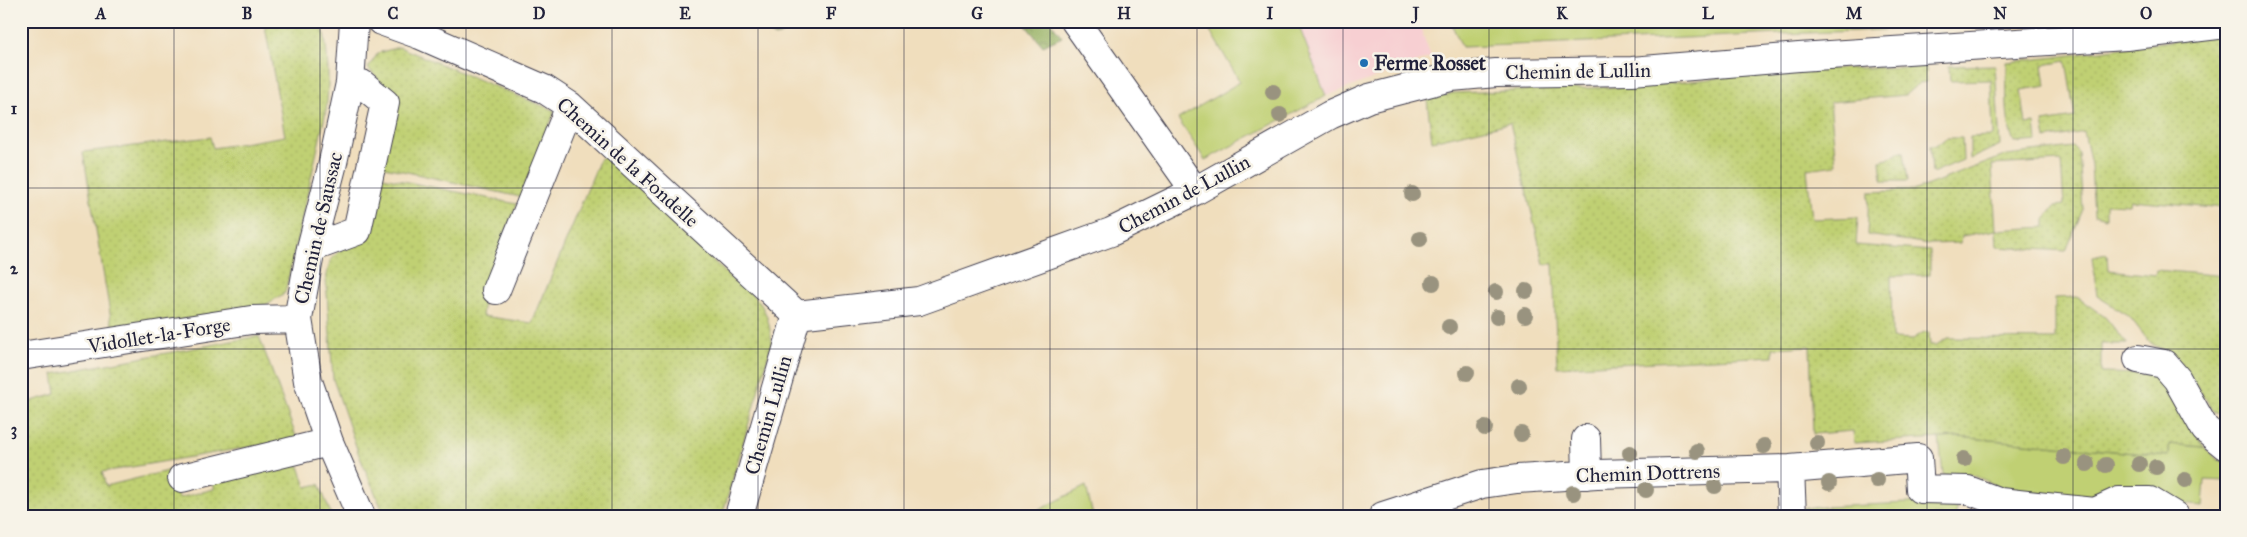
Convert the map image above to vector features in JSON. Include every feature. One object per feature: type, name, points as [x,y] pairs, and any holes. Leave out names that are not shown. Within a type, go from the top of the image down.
[{"type":"street","name":"Chemin de Saussac","points":[[354,21],[350,82],[332,168],[311,248],[298,319],[308,381],[329,442],[361,516]]},
{"type":"street","points":[[1075,21],[1195,191]]},
{"type":"street","name":"Chemin de la Fondelle","points":[[384,22],[420,35],[544,89],[570,106],[797,315]]},
{"type":"street","name":"Chemin de Lullin","points":[[797,315],[919,301],[1111,232],[1195,191],[1330,114],[1369,98],[1451,77],[1496,72],[1632,71],[1799,57],[2126,36],[2226,24]]},
{"type":"street","points":[[311,248],[357,231],[384,104],[362,84],[350,82]]},
{"type":"street","points":[[496,290],[570,106]]},
{"type":"street","name":"Chemin Lullin","points":[[739,516],[797,315]]},
{"type":"street","name":"Vidollet-la-Forge","points":[[21,356],[251,320],[298,319]]},
{"type":"street","points":[[2138,359],[2164,364],[2177,379],[2205,429],[2226,446]]},
{"type":"street","points":[[1586,439],[1587,475]]},
{"type":"street","points":[[182,478],[329,442]]},
{"type":"street","name":"Chemin Dottrens","points":[[1383,516],[1482,484],[1587,475],[1790,469],[1824,464],[1918,458],[1920,489],[1968,490],[1999,509]]},
{"type":"street","points":[[1790,469],[1792,516]]},
{"type":"street","points":[[1999,509],[2095,512],[2119,501],[2150,501],[2175,516]]},
{"type":"shaded area","name":"Ferme Rosset","points":[[1297,21],[1418,21],[1431,57],[1326,96]]},
{"type":"green space","points":[[264,21],[322,21],[327,55],[328,88],[326,111],[285,293],[262,307],[113,331],[83,152],[210,137],[213,148],[285,136]]},
{"type":"green space","points":[[746,21],[806,21],[775,37]]},
{"type":"green space","points":[[1022,21],[1050,21],[1062,37],[1043,46]]},
{"type":"green space","points":[[1209,21],[1297,21],[1326,96],[1205,160],[1178,119],[1240,82],[1206,24]]},
{"type":"green space","points":[[1450,21],[2004,21],[2005,25],[1462,47]]},
{"type":"green space","points":[[2226,34],[2226,208],[2130,200],[2129,205],[2106,204],[2106,218],[2094,215],[2091,165],[2084,132],[2046,139],[2043,122],[2075,117],[2066,61],[2043,65],[2046,86],[2021,90],[2026,124],[2035,123],[2037,141],[2015,143],[2011,135],[2008,115],[2007,62]]},
{"type":"green space","points":[[399,47],[555,111],[520,197],[380,166],[394,98],[368,68],[378,53]]},
{"type":"green space","points":[[1995,65],[2000,145],[1970,159],[1970,137],[1993,136],[1991,80],[1950,81],[1949,66]]},
{"type":"green space","points":[[1926,67],[1927,82],[1919,83],[1905,95],[1830,102],[1836,165],[1807,169],[1812,219],[1858,217],[1856,245],[1930,251],[1930,275],[1891,276],[1892,338],[1913,339],[1924,332],[1929,332],[1930,345],[1936,345],[1948,338],[2055,339],[2055,298],[2077,297],[2105,317],[2127,344],[2101,344],[2101,373],[2149,374],[2165,382],[2204,447],[2169,444],[2169,456],[1958,437],[1854,443],[1853,431],[1813,434],[1810,346],[1773,348],[1773,356],[1557,367],[1553,264],[1544,264],[1510,123],[1432,141],[1427,100],[1454,93],[1648,86],[1797,69]]},
{"type":"green space","points":[[1946,138],[1962,138],[1963,160],[1932,173],[1930,146],[1936,146]]},
{"type":"green space","points":[[2073,147],[2079,153],[2083,209],[2066,251],[1997,247],[1996,230],[1962,236],[1961,243],[1930,244],[1867,235],[1869,192],[1915,190],[2007,155]],"holes":[[[2061,161],[2064,205],[2055,206],[2045,219],[2045,227],[1996,230],[1992,165]]]},
{"type":"green space","points":[[1898,152],[1904,152],[1908,181],[1882,181],[1880,161],[1888,159]]},
{"type":"green space","points":[[607,156],[737,284],[759,302],[769,323],[772,343],[722,516],[385,516],[359,455],[333,379],[326,279],[330,261],[342,248],[378,176],[517,204],[486,284],[482,316],[532,323],[600,159]]},
{"type":"green space","points":[[2107,254],[2108,270],[2155,275],[2156,270],[2226,276],[2226,413],[2215,412],[2174,355],[2150,343],[2129,316],[2097,296],[2092,257]]},
{"type":"green space","points":[[259,336],[297,439],[102,472],[106,486],[171,470],[179,498],[214,489],[214,480],[298,463],[306,487],[319,484],[332,516],[21,516],[21,392],[25,403],[56,394],[53,374]]},
{"type":"green space","points":[[1958,437],[2169,456],[2169,444],[2204,447],[2218,460],[2226,461],[2226,481],[2205,480],[2203,506],[2180,504],[2166,493],[2147,485],[2110,485],[2083,500],[2001,487],[1970,474],[1943,475],[1939,438]]},
{"type":"green space","points":[[1086,486],[1093,516],[1027,516]]},
{"type":"green space","points":[[1949,501],[1956,508],[1956,516],[1804,516],[1804,508]]},
{"type":"place","name":"Ferme Rosset","points":[[1364,63]]}]
